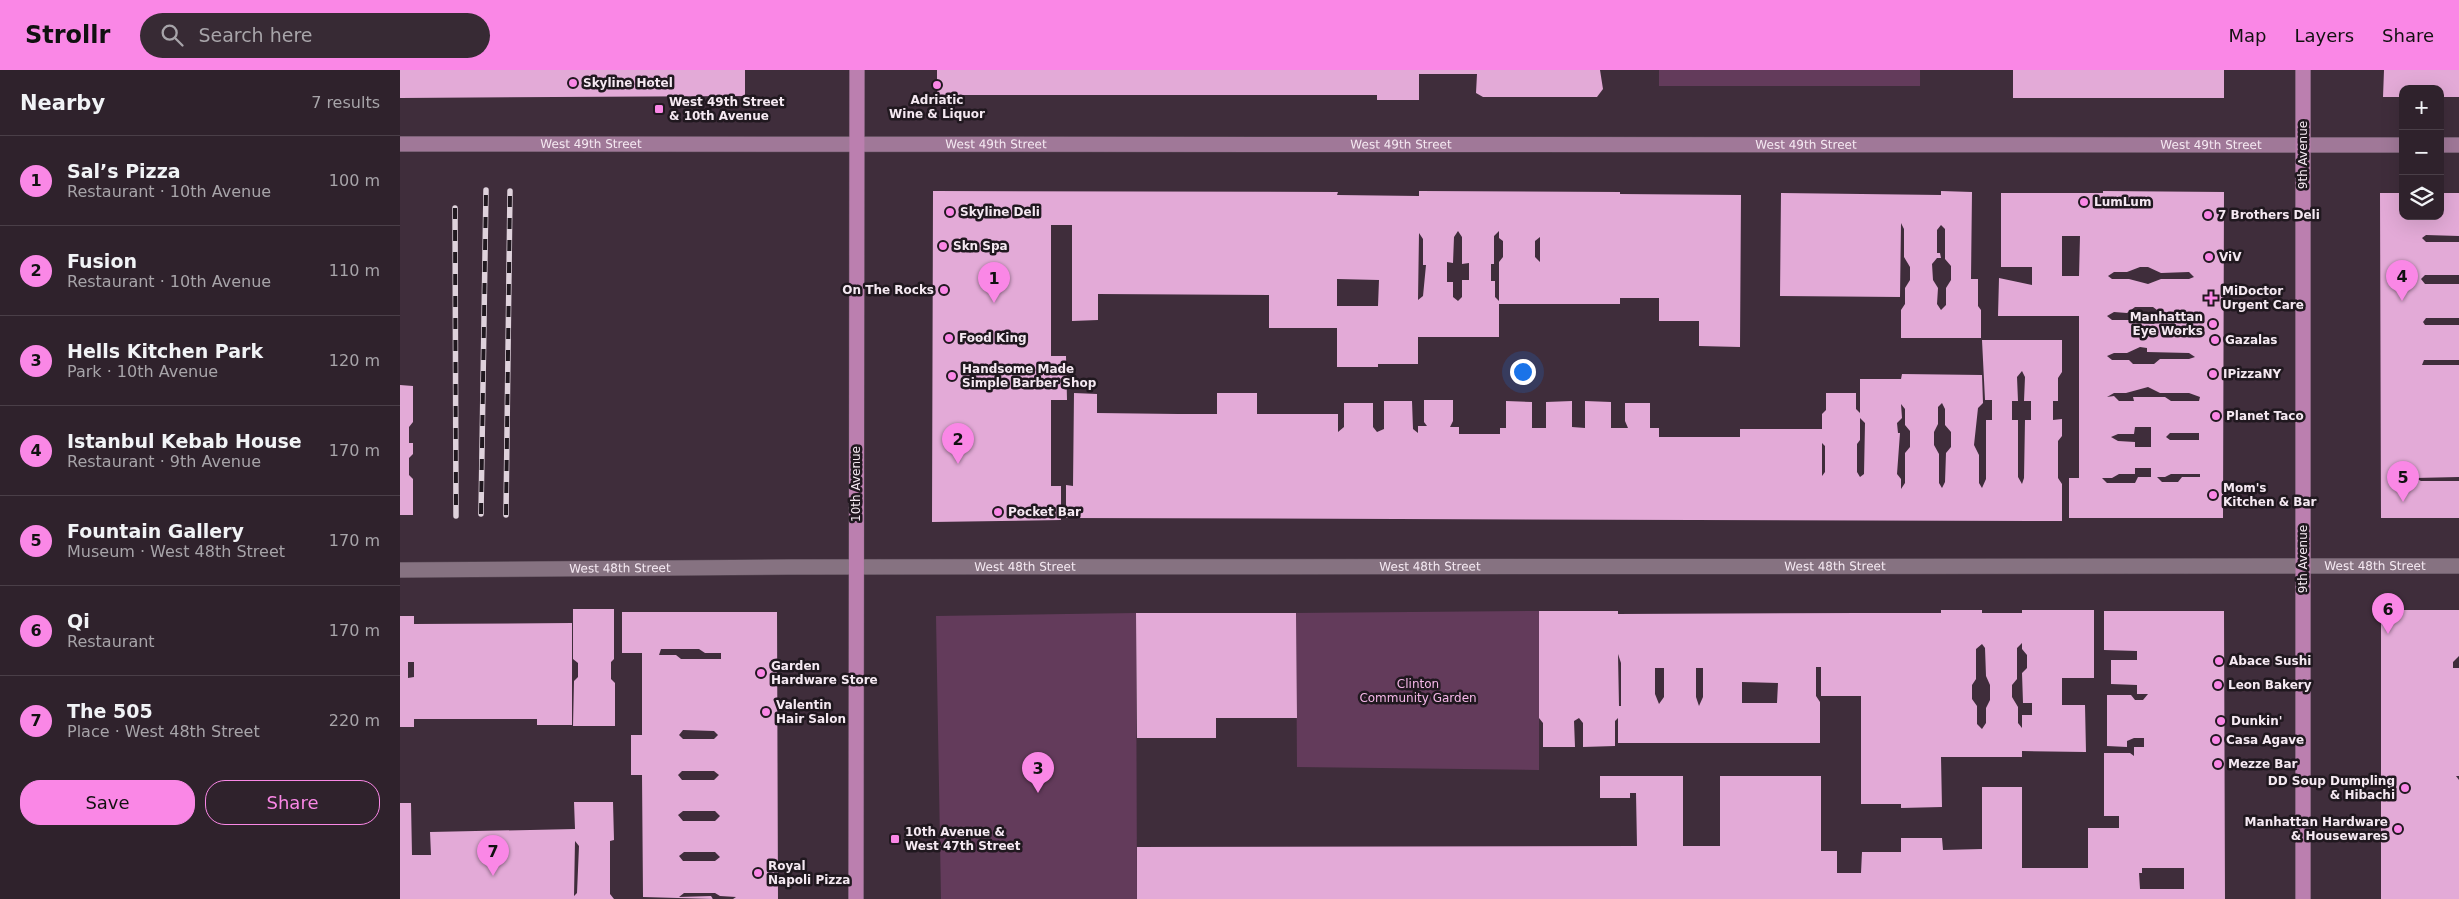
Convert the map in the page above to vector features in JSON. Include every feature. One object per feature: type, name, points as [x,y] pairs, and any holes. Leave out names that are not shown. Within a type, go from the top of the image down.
[{"type":"main road","name":"10th Avenue","points":[[856,899],[857,70]]},
{"type":"main road","name":"9th Avenue","points":[[2303,70],[2303,899]]},
{"type":"main road","name":"West 49th Street","points":[[400,144],[856,146],[2399,145]]},
{"type":"main road","points":[[2444,145],[2459,145]]},
{"type":"street","name":"West 48th Street","points":[[400,570],[2459,566]]},
{"type":"green space","points":[[1659,70],[1920,70],[1920,86],[1659,86]]},
{"type":"green space","name":"Clinton Community Garden","points":[[1539,611],[1539,770],[1297,767],[1296,613]]},
{"type":"green space","points":[[1136,613],[1137,899],[941,899],[936,616]]},
{"type":"building","name":"Skyline Hotel","points":[[400,70],[745,70],[745,96],[400,98]]},
{"type":"building","points":[[937,70],[1600,70],[1603,89],[1597,97],[1483,97],[1476,93],[1477,74],[1419,74],[1419,100],[1377,100],[1377,95],[937,95]]},
{"type":"building","points":[[2013,70],[2224,70],[2224,98],[2013,98]]},
{"type":"building","points":[[2384,70],[2459,70],[2459,97],[2444,97],[2444,85],[2399,85],[2399,97],[2383,97]]},
{"type":"building","points":[[933,191],[1338,192],[1337,195],[1419,196],[1419,191],[1741,195],[1740,347],[1699,346],[1699,321],[1659,321],[1659,298],[1620,298],[1620,304],[1499,304],[1499,337],[1418,337],[1418,364],[1378,364],[1378,367],[1337,367],[1337,328],[1269,328],[1269,295],[1098,294],[1098,320],[1072,321],[1072,225],[1051,225],[1051,356],[1066,356],[1067,400],[1051,400],[1051,486],[1061,486],[1061,520],[932,522]],"holes":[[[1458,231],[1462,237],[1462,264],[1469,263],[1469,280],[1462,280],[1462,297],[1458,301],[1453,297],[1453,282],[1447,282],[1447,262],[1453,263],[1454,237]],[[1499,231],[1499,238],[1503,241],[1503,257],[1499,262],[1499,301],[1495,297],[1495,281],[1491,281],[1491,264],[1494,264],[1494,236]],[[1419,233],[1423,239],[1423,265],[1426,265],[1423,296],[1418,300]],[[1540,237],[1540,262],[1535,257],[1535,241]],[[1337,279],[1379,280],[1378,306],[1337,306]]]},
{"type":"building","points":[[1941,191],[1972,192],[1971,279],[1978,279],[1981,338],[1901,338],[1901,310],[1905,304],[1905,288],[1910,280],[1910,267],[1904,257],[1904,229],[1901,223],[1900,297],[1780,296],[1781,193],[1941,195]],"holes":[[[1941,225],[1945,229],[1945,259],[1951,266],[1951,280],[1946,288],[1946,305],[1941,310],[1937,304],[1938,288],[1933,280],[1932,264],[1937,258],[1941,258],[1940,253],[1937,253],[1937,230]]]},
{"type":"building","points":[[2103,191],[2224,192],[2223,518],[2069,518],[2069,478],[2079,478],[2079,316],[1998,316],[1999,278],[2032,285],[2032,267],[2001,267],[2001,193],[2103,193]],"holes":[[[2062,236],[2080,236],[2079,276],[2062,276]],[[2140,267],[2148,267],[2161,273],[2189,272],[2194,277],[2189,279],[2161,279],[2148,284],[2129,279],[2112,279],[2108,276],[2114,272],[2127,272]],[[2135,307],[2153,307],[2161,313],[2189,312],[2194,317],[2189,319],[2160,319],[2154,324],[2133,323],[2129,320],[2112,320],[2107,316],[2114,312],[2127,313]],[[2140,347],[2147,348],[2147,352],[2189,353],[2195,357],[2189,359],[2160,359],[2154,364],[2133,364],[2129,360],[2112,360],[2107,356],[2114,353],[2127,353]],[[2148,387],[2160,393],[2189,393],[2200,397],[2199,401],[2171,401],[2165,397],[2133,397],[2134,401],[2119,401],[2114,396],[2107,397],[2114,393],[2126,393]],[[2135,427],[2151,427],[2151,447],[2135,447],[2135,442],[2118,441],[2111,437],[2118,434],[2134,434]],[[2170,433],[2199,433],[2199,440],[2170,440],[2166,437]],[[2135,468],[2151,468],[2151,477],[2138,477],[2135,483],[2107,483],[2102,478],[2112,478],[2119,474],[2135,474]],[[2171,474],[2200,474],[2200,477],[2182,477],[2178,482],[2162,482],[2157,477],[2165,477]]]},
{"type":"building","points":[[2380,193],[2399,193],[2399,220],[2444,220],[2444,193],[2459,193],[2459,236],[2426,235],[2422,238],[2426,242],[2459,242],[2459,275],[2425,275],[2421,279],[2425,284],[2459,284],[2459,318],[2426,318],[2423,322],[2425,325],[2459,325],[2459,360],[2424,360],[2422,365],[2459,365],[2459,477],[2415,478],[2421,481],[2459,481],[2459,518],[2381,518]]},
{"type":"building","points":[[1982,340],[2062,340],[2062,372],[2058,378],[2058,401],[2053,401],[2053,420],[2062,419],[2062,436],[2058,441],[2058,478],[2062,484],[2062,521],[1066,518],[1066,485],[1073,486],[1074,393],[1097,394],[1097,413],[1217,414],[1217,393],[1257,393],[1257,414],[1338,414],[1338,432],[1344,427],[1344,403],[1373,403],[1373,427],[1377,432],[1384,429],[1384,401],[1412,401],[1413,429],[1418,433],[1418,426],[1427,426],[1424,422],[1424,400],[1453,400],[1453,421],[1450,427],[1459,427],[1459,434],[1500,434],[1500,428],[1506,428],[1506,401],[1532,402],[1532,428],[1546,428],[1546,402],[1572,401],[1572,427],[1585,428],[1585,401],[1611,402],[1611,428],[1628,428],[1625,421],[1625,403],[1650,403],[1650,428],[1659,428],[1659,437],[1740,437],[1740,429],[1822,429],[1822,414],[1826,410],[1826,393],[1856,393],[1856,409],[1860,413],[1860,379],[1901,379],[1902,374],[1982,375],[1983,403],[1978,408],[1974,445],[1979,455],[1979,483],[1982,488],[1986,479],[1986,420],[1992,420],[1992,400],[1985,400]],"holes":[[[2022,371],[2025,377],[2024,401],[2031,401],[2031,420],[2025,420],[2024,478],[2022,484],[2018,477],[2018,420],[2012,420],[2012,401],[2018,401],[2017,377]],[[1942,403],[1945,409],[1945,425],[1951,432],[1951,447],[1946,453],[1945,482],[1942,488],[1939,483],[1939,454],[1934,445],[1934,432],[1938,424],[1938,407]],[[1901,404],[1905,409],[1905,425],[1910,431],[1910,447],[1905,453],[1905,483],[1901,489],[1901,479],[1897,474],[1900,433],[1898,433],[1897,423],[1902,418]],[[1860,418],[1865,423],[1864,474],[1860,477],[1857,472],[1857,444],[1860,440]],[[1822,443],[1825,446],[1825,472],[1822,476]]]},
{"type":"building","points":[[400,385],[413,386],[413,422],[409,427],[409,443],[413,443],[413,454],[409,458],[409,475],[413,479],[413,515],[400,515]]},
{"type":"building","points":[[573,609],[614,609],[614,659],[611,662],[611,679],[615,683],[615,726],[573,726],[574,681],[578,677],[578,663],[573,659]]},
{"type":"building","points":[[1941,610],[1982,610],[1982,613],[2022,613],[2022,610],[2094,610],[2094,678],[2062,678],[2062,705],[2085,705],[2086,752],[2022,751],[2022,757],[1941,757],[1942,807],[1901,808],[1901,804],[1861,804],[1861,696],[1821,696],[1821,667],[1816,667],[1816,696],[1820,702],[1820,743],[1618,743],[1618,718],[1615,721],[1615,746],[1583,747],[1583,723],[1579,718],[1574,721],[1575,747],[1543,747],[1543,723],[1539,718],[1539,611],[1618,611],[1618,614],[1941,613]],"holes":[[[2022,643],[2022,649],[2027,655],[2027,668],[2022,673],[2023,703],[2032,703],[2032,715],[2022,715],[2022,728],[2018,723],[2018,707],[2012,697],[2012,685],[2017,679],[2017,648]],[[1982,644],[1985,648],[1986,676],[1990,685],[1990,700],[1986,708],[1986,723],[1982,729],[1977,724],[1977,706],[1972,699],[1972,685],[1976,679],[1976,649]],[[1618,654],[1621,663],[1621,706],[1619,706]],[[1655,668],[1664,668],[1664,697],[1659,704],[1655,694]],[[1696,668],[1703,668],[1703,697],[1699,706],[1696,697]],[[1742,682],[1778,683],[1777,703],[1742,703]]]},
{"type":"building","points":[[2381,610],[2459,610],[2459,656],[2453,662],[2453,668],[2459,668],[2459,776],[2456,776],[2459,780],[2459,899],[2381,899]]},
{"type":"building","points":[[2104,611],[2224,611],[2225,899],[1137,899],[1137,847],[1637,846],[1636,793],[1630,793],[1630,798],[1600,798],[1600,776],[1683,776],[1683,846],[1720,846],[1720,776],[1821,776],[1821,851],[1837,851],[1837,873],[1861,873],[1862,852],[1901,852],[1901,838],[1942,838],[1943,850],[1982,849],[1982,787],[2022,787],[2022,868],[2088,868],[2088,828],[2119,828],[2119,816],[2104,816],[2104,753],[2130,753],[2134,756],[2134,747],[2144,747],[2144,738],[2134,738],[2127,741],[2127,747],[2107,746],[2107,695],[2131,695],[2135,700],[2143,700],[2148,694],[2137,694],[2137,685],[2111,684],[2111,660],[2137,660],[2137,651],[2104,650]],"holes":[[[2142,868],[2184,868],[2184,889],[2140,889],[2139,873],[2142,873]]]},
{"type":"building","points":[[622,612],[777,612],[778,899],[733,899],[736,897],[720,896],[715,893],[684,893],[679,897],[711,896],[713,899],[643,897],[642,775],[631,775],[631,735],[642,735],[642,653],[622,653]],"holes":[[[661,649],[699,649],[705,653],[721,653],[721,659],[681,659],[676,655],[659,655]],[[683,730],[714,731],[718,735],[714,739],[683,739],[679,735]],[[682,771],[714,771],[719,775],[714,780],[682,780],[678,775]],[[683,811],[715,811],[720,816],[715,821],[683,821],[678,815]],[[684,852],[715,852],[720,857],[715,861],[683,861],[679,856]]]},
{"type":"building","points":[[1136,613],[1296,613],[1297,718],[1216,718],[1216,738],[1137,738]]},
{"type":"building","points":[[400,616],[414,616],[414,624],[572,623],[572,725],[537,725],[537,719],[414,719],[414,727],[400,727]],"holes":[[[408,662],[414,662],[414,677],[408,678]]]},
{"type":"building","points":[[574,802],[613,802],[614,840],[610,841],[610,894],[614,899],[400,899],[400,803],[411,803],[412,855],[431,855],[430,832],[575,829]],"holes":[[[575,841],[579,846],[577,893],[574,896]]]},
{"type":"railway","points":[[481,514],[486,190]]},
{"type":"railway","points":[[506,515],[510,191]]},
{"type":"railway","points":[[455,208],[456,516]]},
{"type":"place","name":"Skyline Hotel","points":[[573,83]]},
{"type":"place","name":"Adriatic Wine & Liquor","points":[[937,85]]},
{"type":"place","name":"West 49th Street & 10th Avenue","points":[[659,109]]},
{"type":"place","name":"LumLum","points":[[2084,202]]},
{"type":"place","name":"Skyline Deli","points":[[950,212]]},
{"type":"place","name":"7 Brothers Deli","points":[[2208,215]]},
{"type":"place","name":"Skn Spa","points":[[943,246]]},
{"type":"place","name":"ViV","points":[[2209,257]]},
{"type":"place","name":"On The Rocks","points":[[944,290]]},
{"type":"place","name":"MiDoctor Urgent Care","points":[[2211,298]]},
{"type":"place","name":"Istanbul Kebab House","points":[[2402,301]]},
{"type":"place","name":"Sal’s Pizza","points":[[994,303]]},
{"type":"place","name":"Manhattan Eye Works","points":[[2213,324]]},
{"type":"place","name":"Food King","points":[[949,338]]},
{"type":"place","name":"Gazalas","points":[[2215,340]]},
{"type":"place","name":"IPizzaNY","points":[[2213,374]]},
{"type":"place","name":"Handsome Made Simple Barber Shop","points":[[952,376]]},
{"type":"place","name":"Planet Taco","points":[[2216,416]]},
{"type":"place","name":"Fusion","points":[[958,464]]},
{"type":"place","name":"Mom's Kitchen & Bar","points":[[2213,495]]},
{"type":"place","name":"Fountain Gallery","points":[[2403,502]]},
{"type":"place","name":"Pocket Bar","points":[[998,512]]},
{"type":"place","name":"Qi","points":[[2388,634]]},
{"type":"place","name":"Abace Sushi","points":[[2219,661]]},
{"type":"place","name":"Garden Hardware Store","points":[[761,673]]},
{"type":"place","name":"Leon Bakery","points":[[2218,685]]},
{"type":"place","name":"Valentin Hair Salon","points":[[766,712]]},
{"type":"place","name":"Dunkin'","points":[[2221,721]]},
{"type":"place","name":"Casa Agave","points":[[2216,740]]},
{"type":"place","name":"Mezze Bar","points":[[2218,764]]},
{"type":"place","name":"DD Soup Dumpling & Hibachi","points":[[2405,788]]},
{"type":"place","name":"Hells Kitchen Park","points":[[1038,793]]},
{"type":"place","name":"Manhattan Hardware & Housewares","points":[[2398,829]]},
{"type":"place","name":"10th Avenue & West 47th Street","points":[[895,839]]},
{"type":"place","name":"Royal Napoli Pizza","points":[[758,873]]},
{"type":"place","name":"The 505","points":[[493,876]]}]
